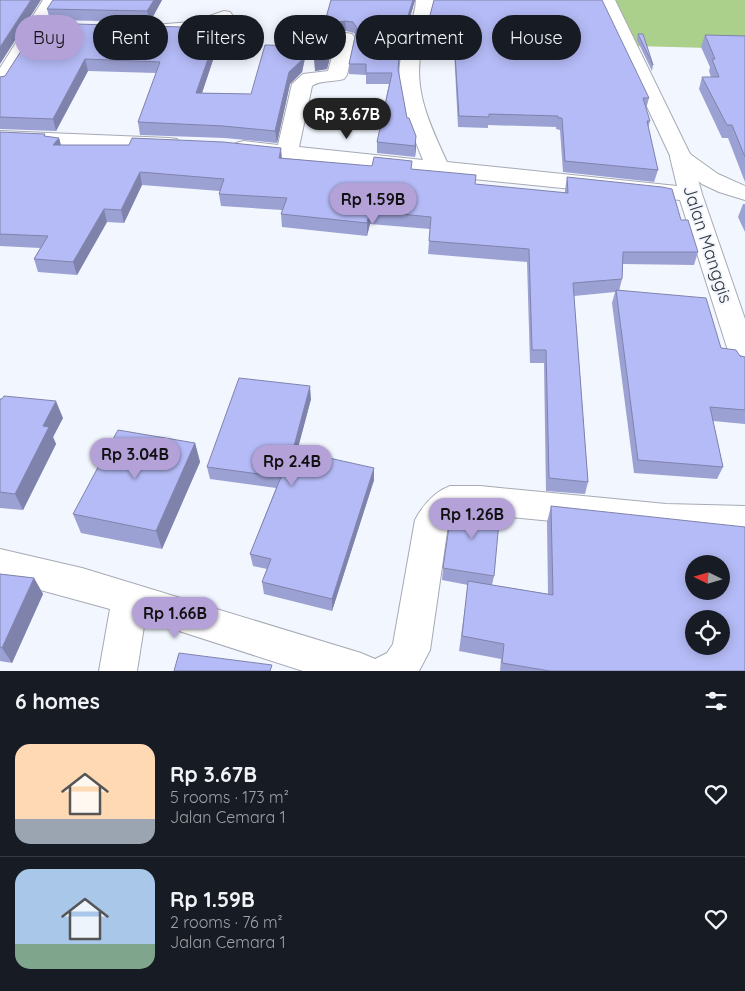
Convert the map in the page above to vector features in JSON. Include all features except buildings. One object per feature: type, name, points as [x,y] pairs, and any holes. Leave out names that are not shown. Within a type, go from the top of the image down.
[{"type":"street","points":[[43,15],[52,0]]},
{"type":"street","points":[[425,0],[411,55],[410,92],[412,107],[438,168]]},
{"type":"street","name":"Jalan Manggis","points":[[606,0],[682,157],[690,194],[745,360]]},
{"type":"street","points":[[2,77],[15,57]]},
{"type":"street","points":[[287,153],[302,84],[313,77],[331,78],[337,76],[341,60]]},
{"type":"street","points":[[0,137],[187,144]]},
{"type":"street","points":[[225,146],[690,194]]},
{"type":"street","name":"Jalan Manggis","points":[[682,157],[693,168],[708,178],[730,189],[745,193]]},
{"type":"street","points":[[389,671],[398,670],[411,650],[432,520],[450,500],[480,500],[666,518],[745,520]]},
{"type":"street","points":[[0,564],[82,584],[362,671]]},
{"type":"street","points":[[118,671],[130,599]]},
{"type":"green space","points":[[594,0],[745,0],[745,49],[636,46]]}]
